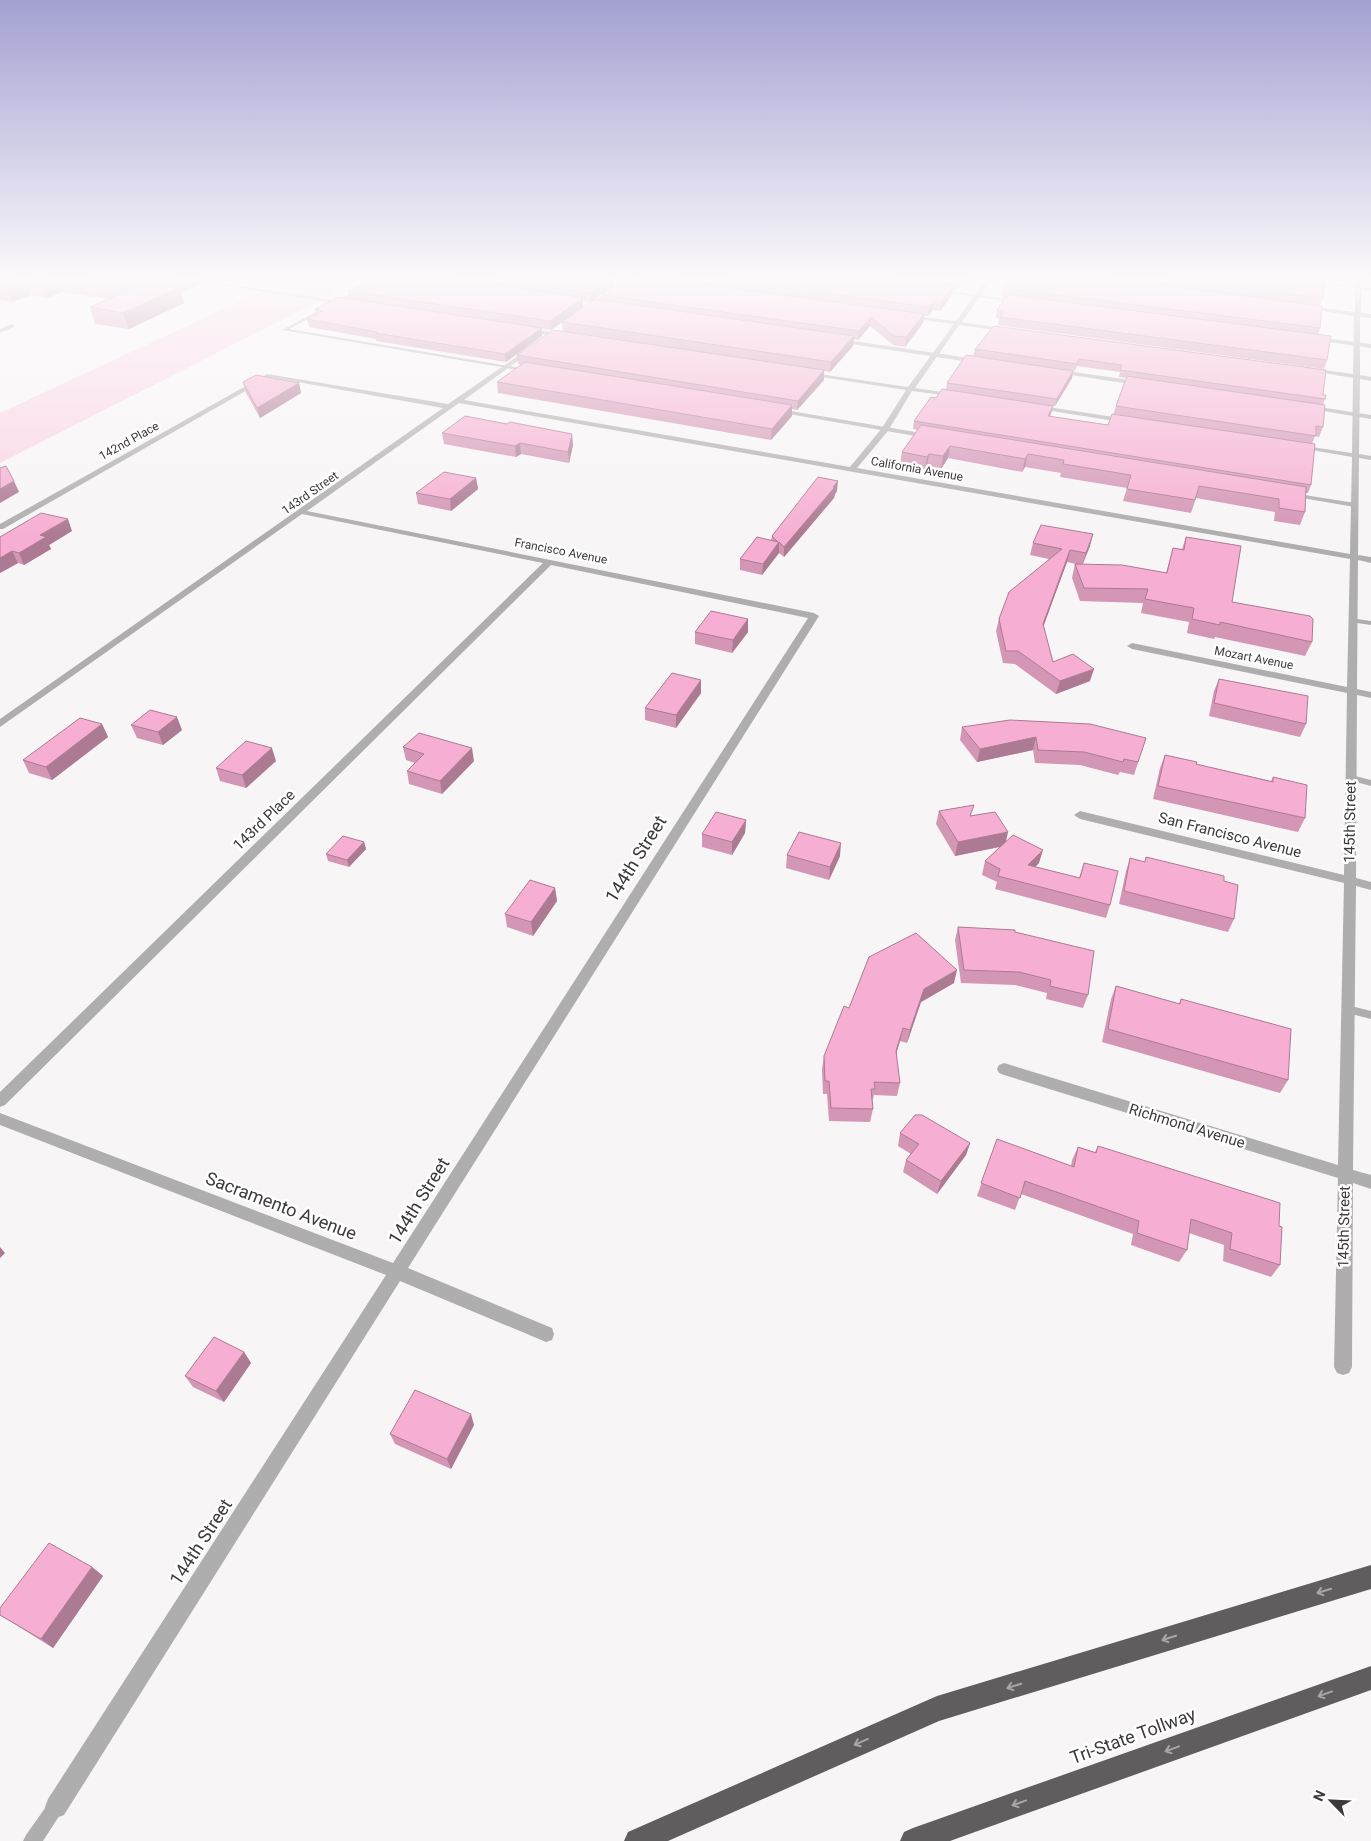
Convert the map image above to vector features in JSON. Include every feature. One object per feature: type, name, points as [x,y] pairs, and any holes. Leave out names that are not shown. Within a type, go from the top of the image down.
[{"type":"highway","points":[[637,1841],[937,1709],[1371,1577]]},
{"type":"highway","name":"Tri-State Tollway","points":[[913,1841],[1371,1678]]},
{"type":"street","name":"143rd Street","points":[[0,724],[460,401],[510,364]]},
{"type":"street","points":[[851,470],[885,429],[928,364]]},
{"type":"street","name":"145th Street","points":[[1343,1366],[1356,364]]},
{"type":"street","points":[[1298,369],[1371,379]]},
{"type":"street","points":[[803,372],[968,397]]},
{"type":"street","name":"142nd Place","points":[[0,527],[269,374],[451,407]]},
{"type":"street","name":"California Avenue","points":[[460,401],[1371,560]]},
{"type":"street","points":[[1026,406],[1133,422]]},
{"type":"street","points":[[1288,445],[1371,458]]},
{"type":"street","name":"Francisco Avenue","points":[[302,512],[814,616]]},
{"type":"street","name":"143rd Place","points":[[0,1101],[549,562]]},
{"type":"street","name":"144th Street","points":[[56,1807],[814,616]]},
{"type":"street","name":"Mozart Avenue","points":[[1132,646],[1371,694]]},
{"type":"street","name":"San Francisco Avenue","points":[[1080,815],[1371,886]]},
{"type":"street","name":"Richmond Avenue","points":[[1004,1069],[1371,1182]]},
{"type":"street","name":"Sacramento Avenue","points":[[0,1119],[398,1272],[546,1334]]},
{"type":"lane","points":[[494,364],[536,371]]},
{"type":"lane","points":[[1052,371],[1140,384]]},
{"type":"lane","points":[[1307,408],[1371,417]]},
{"type":"lane","points":[[769,409],[934,437]]},
{"type":"lane","points":[[1286,494],[1355,505]]},
{"type":"lane","points":[[1353,620],[1371,623]]},
{"type":"lane","points":[[1351,778],[1371,782]]},
{"type":"lane","points":[[1348,1009],[1371,1016]]},
{"type":"lane","points":[[32,1841],[56,1807]]},
{"type":"shaded area","points":[[105,364],[195,364],[0,463],[0,413]]},
{"type":"building","points":[[522,364],[537,364],[792,405],[772,429],[497,382]]},
{"type":"building","points":[[571,364],[783,364],[824,370],[798,401]]},
{"type":"building","points":[[960,364],[1026,364],[1073,371],[1057,399],[947,383]]},
{"type":"building","points":[[1114,364],[1280,364],[1326,370],[1323,395],[1326,395],[1325,399],[1120,370],[1122,365]]},
{"type":"building","points":[[256,375],[299,383],[257,408],[243,382]]},
{"type":"building","points":[[1127,376],[1325,405],[1323,427],[1316,426],[1316,436],[1116,406]]},
{"type":"building","points":[[942,389],[1053,406],[1048,416],[1108,425],[1112,414],[1315,444],[1311,485],[914,421],[931,397],[936,398]]},
{"type":"building","points":[[465,416],[507,424],[510,422],[572,434],[568,452],[520,443],[515,446],[442,433]]},
{"type":"building","points":[[921,425],[1306,487],[1305,512],[1279,508],[1279,499],[1199,486],[1195,500],[1127,489],[1131,475],[1063,464],[1064,460],[1028,454],[1025,459],[950,446],[943,456],[929,454],[927,457],[902,452]]},
{"type":"building","points":[[6,466],[14,481],[0,489],[0,468]]},
{"type":"building","points":[[444,472],[476,478],[450,499],[416,493]]},
{"type":"building","points":[[818,477],[838,481],[784,547],[779,542],[763,564],[740,559],[757,537],[778,542],[772,536]]},
{"type":"building","points":[[41,513],[68,519],[40,535],[46,537],[19,553],[12,551],[0,558],[0,537]]},
{"type":"building","points":[[1041,525],[1093,534],[1086,553],[1070,550],[1043,624],[1053,662],[1073,654],[1094,669],[1060,681],[1018,651],[1006,651],[999,619],[1009,592],[1062,549],[1033,543]]},
{"type":"building","points":[[1186,537],[1241,546],[1232,602],[1310,616],[1313,619],[1312,642],[1220,622],[1220,625],[1192,619],[1194,608],[1145,599],[1148,589],[1084,588],[1075,564],[1122,565],[1167,573],[1173,548],[1184,550]]},
{"type":"building","points":[[711,611],[748,619],[733,640],[695,632]]},
{"type":"building","points":[[672,673],[701,680],[676,715],[645,708]]},
{"type":"building","points":[[1219,679],[1308,696],[1306,724],[1214,703]]},
{"type":"building","points":[[150,710],[177,717],[158,732],[131,725]]},
{"type":"building","points":[[80,718],[102,724],[46,767],[23,760]]},
{"type":"building","points":[[1010,720],[1090,724],[1146,738],[1138,762],[1124,759],[1123,762],[1084,752],[1038,750],[1036,737],[980,749],[962,727]]},
{"type":"building","points":[[419,733],[472,748],[440,781],[407,771],[424,754],[403,747]]},
{"type":"building","points":[[246,741],[272,748],[242,775],[216,768]]},
{"type":"building","points":[[1165,755],[1273,782],[1273,777],[1307,785],[1305,818],[1158,786]]},
{"type":"building","points":[[974,805],[970,816],[995,812],[1008,832],[958,842],[939,811]]},
{"type":"building","points":[[716,812],[746,820],[732,842],[702,834]]},
{"type":"building","points":[[799,832],[841,843],[830,867],[787,855]]},
{"type":"building","points":[[1013,835],[1043,850],[1028,865],[1080,878],[1084,863],[1118,871],[1110,905],[998,876],[1000,869],[985,861]]},
{"type":"building","points":[[343,836],[364,842],[347,860],[326,854]]},
{"type":"building","points":[[1146,857],[1224,876],[1224,881],[1238,885],[1234,919],[1124,891],[1130,858],[1145,862]]},
{"type":"building","points":[[530,880],[555,888],[531,922],[505,914]]},
{"type":"building","points":[[958,927],[1015,930],[1015,932],[1094,951],[1088,995],[1050,986],[1051,980],[1019,972],[964,970]]},
{"type":"building","points":[[916,933],[957,970],[924,989],[910,1030],[903,1028],[896,1051],[900,1083],[874,1082],[875,1089],[871,1089],[873,1109],[831,1108],[829,1081],[825,1081],[824,1056],[844,1006],[849,1008],[869,957]]},
{"type":"building","points":[[1116,986],[1180,1004],[1181,999],[1291,1029],[1288,1080],[1108,1029]]},
{"type":"building","points":[[915,1115],[922,1115],[970,1143],[941,1181],[906,1160],[919,1144],[900,1133]]},
{"type":"building","points":[[997,1139],[1074,1167],[1078,1147],[1096,1153],[1098,1146],[1280,1203],[1279,1226],[1282,1227],[1280,1265],[1230,1249],[1232,1233],[1191,1219],[1187,1250],[1137,1233],[1139,1221],[1025,1181],[1020,1198],[981,1183]]},
{"type":"building","points":[[214,1337],[244,1352],[216,1391],[185,1376]]},
{"type":"building","points":[[415,1390],[471,1414],[447,1459],[390,1434]]},
{"type":"building","points":[[49,1543],[92,1567],[41,1639],[0,1615],[0,1608]]}]
